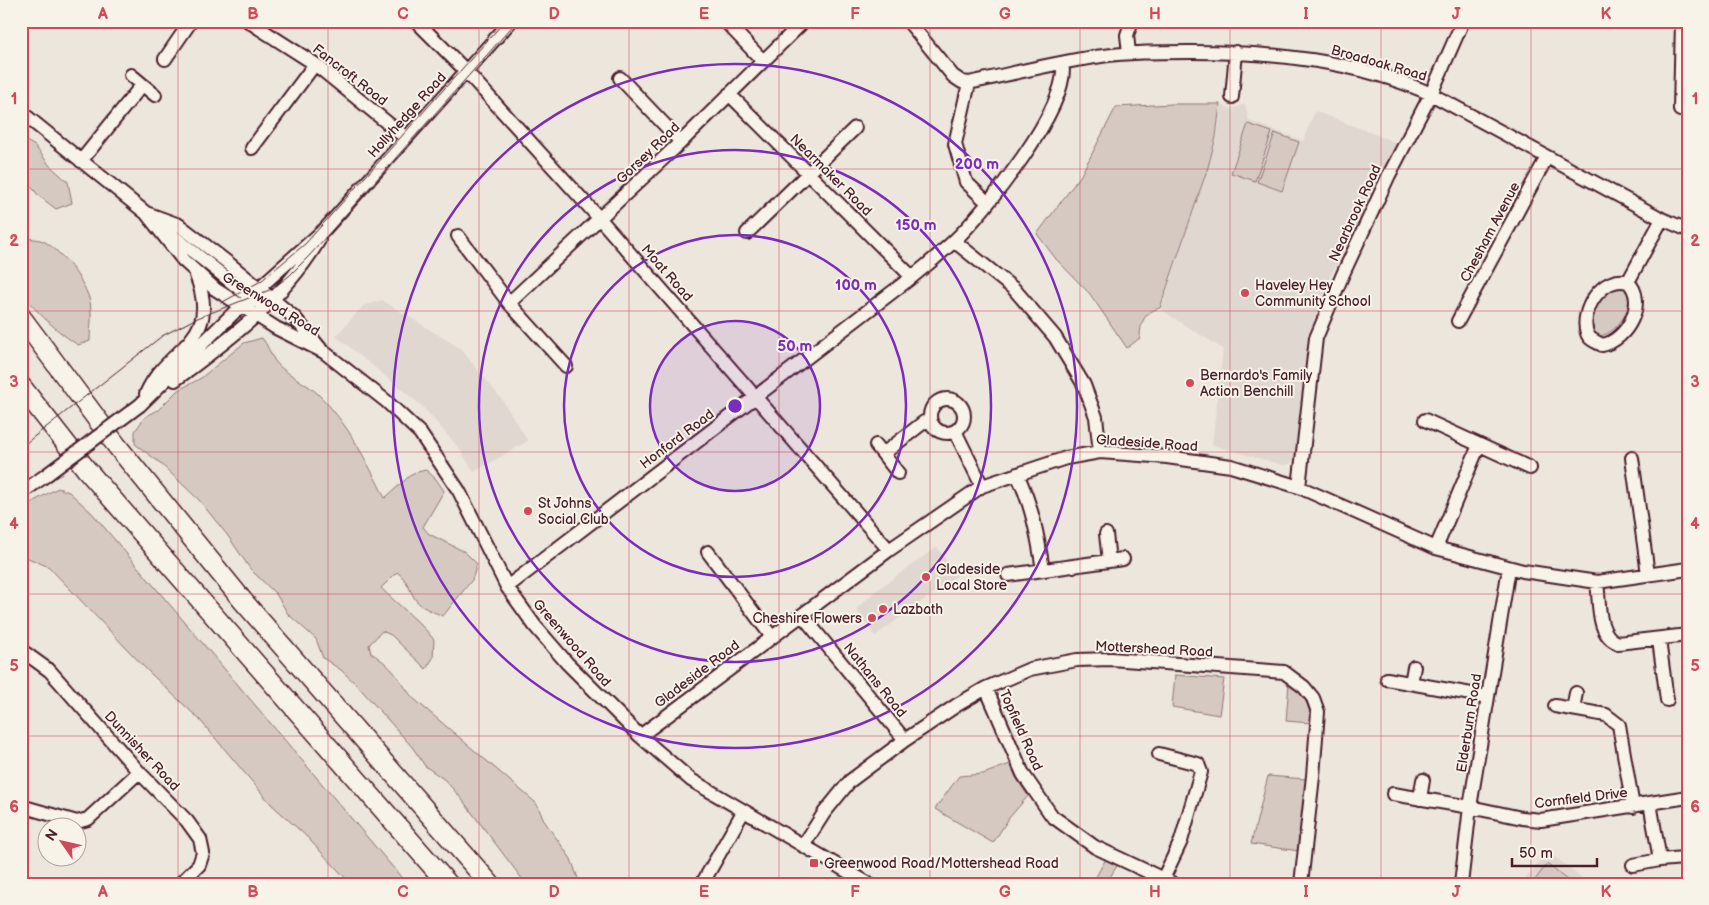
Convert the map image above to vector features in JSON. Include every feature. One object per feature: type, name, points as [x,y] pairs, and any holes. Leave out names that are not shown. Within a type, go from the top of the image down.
[{"type":"highway","points":[[21,317],[117,446],[243,601],[490,884]]},
{"type":"highway","points":[[21,386],[86,469],[448,884]]},
{"type":"street","points":[[165,59],[191,21]]},
{"type":"street","name":"Fancroft Road","points":[[248,21],[315,64],[406,138]]},
{"type":"street","name":"Moat Road","points":[[416,21],[466,72],[600,219],[889,550]]},
{"type":"street","name":"Hollyhedge Road","points":[[140,405],[250,297],[325,229],[511,21]]},
{"type":"street","points":[[725,21],[763,61]]},
{"type":"street","name":"Gorsey Road","points":[[509,302],[681,142],[804,21]]},
{"type":"street","points":[[908,21],[953,76],[962,82],[969,83],[955,144],[966,182],[988,203]]},
{"type":"street","points":[[1129,53],[1127,35],[1132,21]]},
{"type":"street","name":"Nearbrook Road","points":[[1299,487],[1316,338],[1389,175],[1431,94],[1462,21]]},
{"type":"street","points":[[1682,21],[1680,110],[1688,110]]},
{"type":"street","points":[[1232,97],[1236,52]]},
{"type":"street","name":"Broadoak Road","points":[[969,83],[1062,63],[1129,53],[1236,52],[1344,65],[1408,84],[1431,94],[1662,219],[1688,230]]},
{"type":"street","name":"Honford Road","points":[[507,587],[912,277],[954,241],[988,203],[1036,138],[1062,87],[1064,70],[1062,63]]},
{"type":"street","points":[[252,148],[315,64]]},
{"type":"street","points":[[131,75],[155,95]]},
{"type":"street","points":[[620,78],[681,142]]},
{"type":"street","points":[[81,161],[142,85]]},
{"type":"street","name":"Nearmaker Road","points":[[729,94],[912,277]]},
{"type":"street","name":"Greenwood Road","points":[[21,112],[146,213],[196,273],[218,292],[273,300],[294,317],[324,352],[386,402],[420,433],[459,491],[507,587],[535,626],[567,663],[640,736],[692,780],[743,812],[869,884]]},
{"type":"street","points":[[747,232],[855,128]]},
{"type":"street","name":"Chesham Avenue","points":[[1458,321],[1547,157]]},
{"type":"street","points":[[146,213],[250,297]]},
{"type":"street","points":[[1628,282],[1662,219]]},
{"type":"street","name":"Hollyhedge Road","points":[[21,493],[191,368],[273,300],[305,262],[325,229]]},
{"type":"street","points":[[458,236],[509,302],[566,366]]},
{"type":"street","points":[[954,241],[1014,289],[1055,337],[1084,385],[1096,418],[1100,452]]},
{"type":"street","points":[[140,405],[152,382],[192,340],[199,328],[204,309],[201,288],[196,273]]},
{"type":"street","points":[[1615,280],[1628,282],[1635,289],[1637,305],[1622,334],[1616,340],[1602,345],[1591,339],[1587,334],[1585,320],[1600,289],[1615,280]]},
{"type":"street","name":"Greenwood Road","points":[[250,297],[255,315],[324,352]]},
{"type":"street","points":[[898,473],[879,449],[924,422],[930,422],[942,433],[955,432],[962,426],[964,415],[956,401],[944,399],[934,405],[931,410],[930,422]]},
{"type":"street","points":[[1425,420],[1530,468]]},
{"type":"street","points":[[955,432],[982,486]]},
{"type":"street","points":[[1436,548],[1479,445]]},
{"type":"street","name":"Gladeside Road","points":[[640,736],[889,550],[982,486],[1066,458],[1100,452],[1167,457],[1231,466],[1299,487],[1436,548],[1509,568],[1597,582],[1688,569]]},
{"type":"street","points":[[1632,458],[1648,574]]},
{"type":"street","points":[[1017,474],[1038,534],[1043,570]]},
{"type":"street","points":[[1106,534],[1109,561]]},
{"type":"street","points":[[708,552],[772,637]]},
{"type":"street","points":[[1008,575],[1123,559]]},
{"type":"street","name":"Elderburn Road","points":[[1461,884],[1470,807],[1509,568]]},
{"type":"street","points":[[1597,582],[1604,632],[1607,637],[1618,643],[1659,640],[1688,635]]},
{"type":"street","name":"Nathans Road","points":[[802,615],[905,740]]},
{"type":"street","points":[[1659,640],[1667,700]]},
{"type":"street","name":"Dunnisher Road","points":[[21,650],[50,671],[139,772],[187,821],[200,839],[203,853],[199,865],[180,884]]},
{"type":"street","name":"Mottershead Road","points":[[803,846],[824,813],[850,781],[905,740],[986,688],[1030,669],[1077,660],[1110,659],[1287,674],[1308,693],[1318,712],[1301,884]]},
{"type":"street","points":[[1411,683],[1414,666]]},
{"type":"street","points":[[1387,679],[1488,697]]},
{"type":"street","name":"Topfield Road","points":[[986,688],[1023,774],[1052,816],[1095,847],[1169,881]]},
{"type":"street","points":[[1573,709],[1576,693]]},
{"type":"street","points":[[1555,706],[1606,714],[1619,725],[1633,806]]},
{"type":"street","points":[[1159,754],[1198,764],[1201,772],[1169,881]]},
{"type":"street","points":[[21,806],[77,822],[88,819],[139,772]]},
{"type":"street","points":[[1420,799],[1423,780]]},
{"type":"street","name":"Cornfield Drive","points":[[1393,794],[1542,820],[1688,797]]},
{"type":"street","points":[[1650,803],[1660,860]]},
{"type":"street","points":[[702,884],[743,812]]},
{"type":"street","points":[[1633,865],[1684,858]]},
{"type":"shaded area","points":[[1220,104],[1216,137],[1208,167],[1160,308],[1147,315],[1142,323],[1140,338],[1127,348],[1090,294],[1056,259],[1037,234],[1081,175],[1116,107]]},
{"type":"shaded area","name":"Haveley Hey Community School","points":[[1245,104],[1249,121],[1303,141],[1315,111],[1397,143],[1381,179],[1330,277],[1310,332],[1294,458],[1290,464],[1283,465],[1212,445],[1223,349],[1161,310],[1217,139],[1221,105],[1232,109]]},
{"type":"shaded area","points":[[1248,124],[1272,132],[1255,181],[1231,173]]},
{"type":"shaded area","points":[[1275,133],[1299,142],[1282,191],[1257,182]]},
{"type":"shaded area","points":[[21,138],[35,146],[50,166],[68,182],[72,203],[56,209],[39,196],[21,174]]},
{"type":"shaded area","points":[[21,232],[28,237],[52,246],[77,275],[90,303],[90,341],[78,345],[70,340],[34,308],[21,293]]},
{"type":"shaded area","points":[[1616,284],[1629,288],[1630,295],[1627,310],[1619,324],[1607,334],[1600,336],[1594,332],[1590,316],[1607,288]]},
{"type":"shaded area","points":[[382,300],[461,349],[503,401],[528,441],[474,472],[459,448],[422,406],[336,336],[363,306]]},
{"type":"shaded area","points":[[262,338],[278,365],[318,394],[339,417],[364,457],[385,498],[413,473],[426,470],[436,479],[444,491],[423,527],[429,534],[465,552],[477,564],[472,580],[443,616],[421,605],[397,572],[381,588],[429,633],[434,640],[433,658],[426,669],[391,635],[382,631],[369,645],[371,653],[391,669],[413,698],[536,803],[545,822],[571,859],[580,884],[526,884],[445,780],[425,766],[413,748],[357,685],[341,670],[323,658],[316,639],[288,614],[276,594],[251,570],[228,536],[199,500],[159,462],[135,444],[135,431],[145,417],[158,410],[177,391],[201,378],[244,343]]},
{"type":"shaded area","points":[[58,488],[69,492],[92,513],[407,884],[351,884],[306,836],[271,804],[199,719],[148,671],[49,567],[28,558],[21,559],[21,508]]},
{"type":"shaded area","points":[[937,547],[957,576],[875,636],[856,609],[877,590]]},
{"type":"shaded area","points":[[1175,675],[1224,679],[1219,715],[1172,707]]},
{"type":"shaded area","points":[[1289,683],[1299,691],[1305,700],[1311,723],[1286,721]]},
{"type":"shaded area","points":[[1010,764],[1028,796],[1009,818],[993,843],[935,809],[959,776],[983,774]]},
{"type":"shaded area","points":[[1268,776],[1306,779],[1299,851],[1251,844]]},
{"type":"shaded area","points":[[1547,851],[1590,884],[1522,884]]},
{"type":"shaded area","points":[[1107,857],[1118,864],[1106,884],[1092,884]]},
{"type":"shaded area","points":[[1547,864],[1572,884],[1532,884]]},
{"type":"tram line","points":[[221,303],[261,281],[305,244],[505,21]]},
{"type":"tram line","points":[[21,447],[162,336],[195,319],[272,289],[289,276],[310,255],[517,21]]},
{"type":"place","name":"Haveley Hey Community School","points":[[1245,293]]},
{"type":"place","name":"Bernardo's Family Action Benchill","points":[[1190,383]]},
{"type":"place","name":"St Johns Social Club","points":[[528,511]]},
{"type":"place","name":"Gladeside Local Store","points":[[926,577]]},
{"type":"place","name":"Lazbath","points":[[883,609]]},
{"type":"place","name":"Cheshire Flowers","points":[[872,618]]},
{"type":"place","name":"Greenwood Road/Mottershead Road","points":[[814,863]]}]
